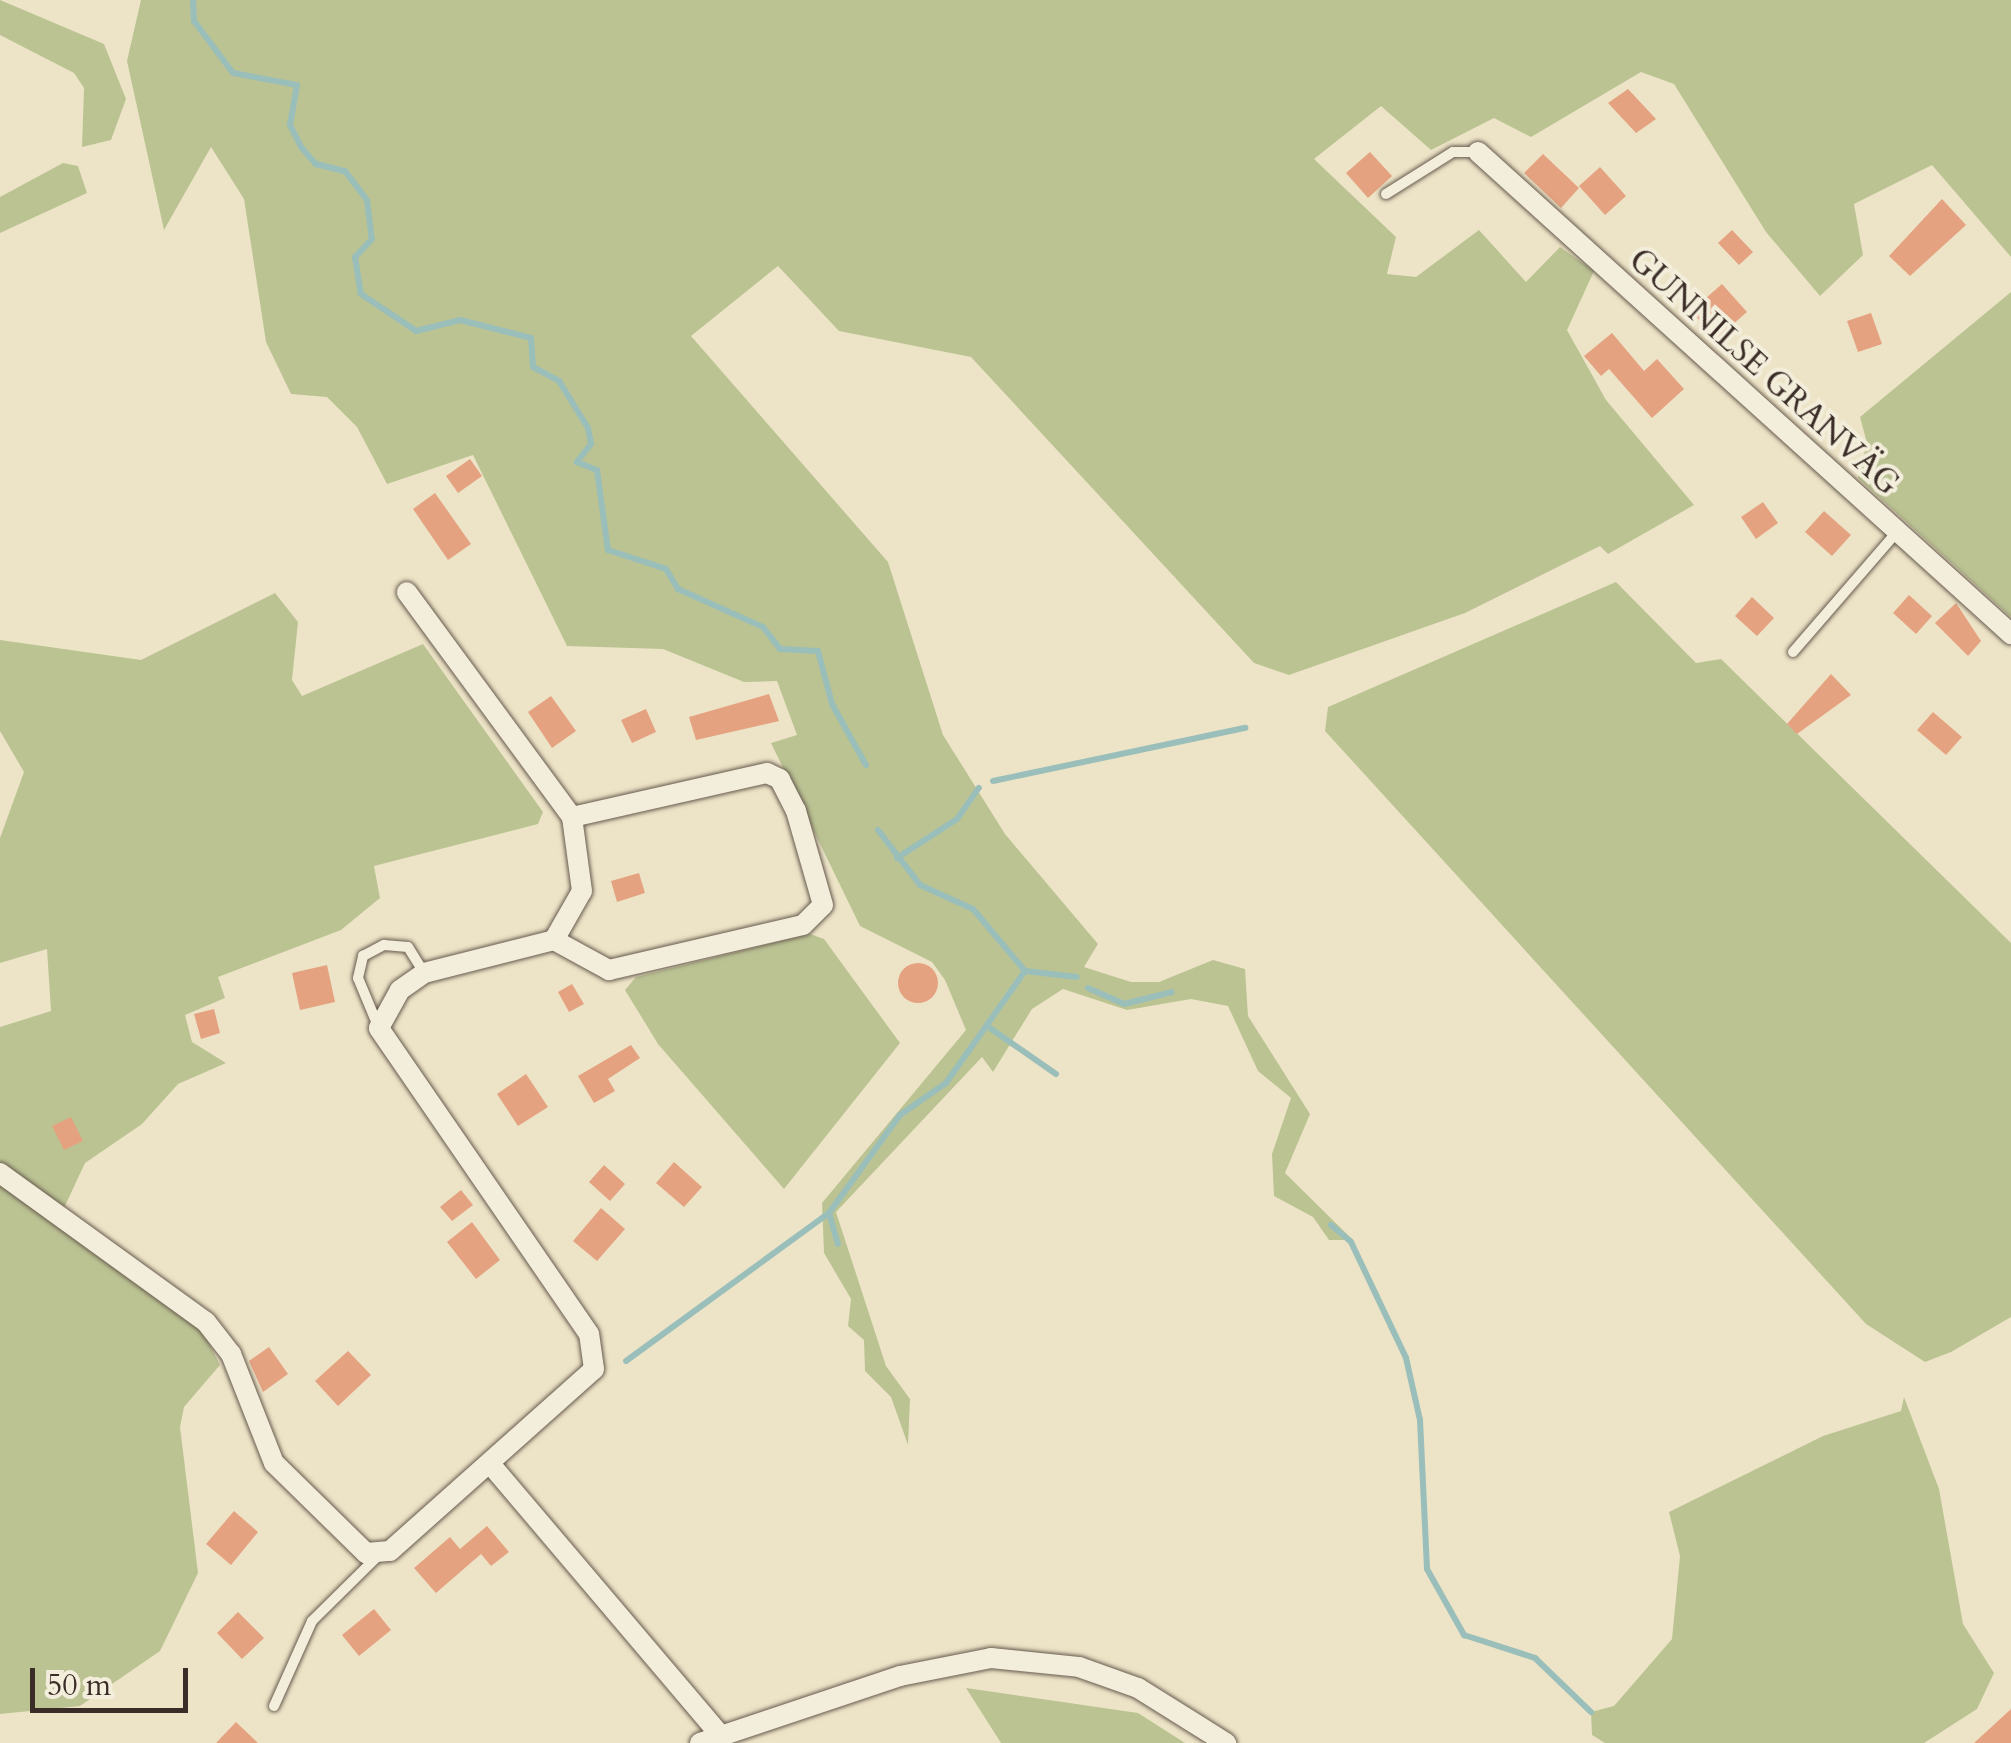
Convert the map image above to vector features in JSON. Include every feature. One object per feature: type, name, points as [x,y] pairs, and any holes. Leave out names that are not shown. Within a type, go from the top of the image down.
[{"type":"street","name":"GUNNILSE GRANVÄG","points":[[1478,152],[2011,634]]},
{"type":"street","points":[[407,592],[572,817],[582,891],[554,940]]},
{"type":"street","points":[[0,1173],[206,1322],[244,1382],[274,1462],[334,1530],[378,1555],[492,1466],[594,1369],[594,1346],[380,1028],[400,990],[424,972],[554,940],[610,970],[804,925],[823,905],[796,812],[780,779],[767,774],[572,817]]},
{"type":"street","points":[[492,1466],[710,1739],[900,1676],[990,1658],[1079,1667],[1138,1688],[1226,1743]]},
{"type":"lane","points":[[1386,194],[1453,152],[1478,152]]},
{"type":"lane","points":[[1793,652],[1897,532]]},
{"type":"lane","points":[[380,1028],[360,988],[364,956],[384,944],[408,947],[424,972]]},
{"type":"lane","points":[[274,1706],[312,1621],[378,1555]]},
{"type":"green space","points":[[0,0],[104,44],[126,99],[111,140],[82,147],[84,88],[74,73],[0,35]]},
{"type":"green space","points":[[141,0],[2011,0],[2011,257],[1932,165],[1854,204],[1863,255],[1820,296],[1766,232],[1674,84],[1641,72],[1531,137],[1494,118],[1431,150],[1381,106],[1314,159],[1396,237],[1387,274],[1416,277],[1479,230],[1526,282],[1560,247],[1594,271],[1567,330],[1606,400],[1694,505],[1608,554],[1600,546],[1465,613],[1289,675],[1254,663],[971,357],[839,331],[778,266],[691,336],[888,562],[943,735],[1005,834],[1098,944],[1084,967],[1131,982],[1159,982],[1213,960],[1245,969],[1248,1016],[1310,1114],[1285,1173],[1353,1240],[1329,1240],[1313,1217],[1274,1196],[1272,1154],[1291,1098],[1258,1071],[1228,1006],[1191,999],[1127,1010],[1063,989],[1032,1009],[993,1072],[982,1057],[836,1212],[886,1366],[910,1399],[908,1445],[891,1397],[865,1371],[864,1340],[848,1326],[851,1299],[824,1253],[822,1203],[966,1030],[945,980],[932,962],[860,926],[771,743],[797,735],[777,681],[744,682],[663,649],[567,646],[473,455],[387,484],[357,427],[327,397],[291,394],[266,342],[244,199],[211,147],[164,230],[127,61]]},
{"type":"green space","points":[[63,163],[78,166],[87,193],[0,233],[0,197]]},
{"type":"green space","points":[[2011,292],[2011,617],[1858,478],[1867,443],[1860,417]]},
{"type":"green space","points":[[1616,582],[1696,663],[1721,659],[2011,943],[2011,1317],[1951,1352],[1925,1362],[1866,1324],[1325,731],[1328,707]]},
{"type":"green space","points":[[275,593],[298,622],[292,680],[302,696],[423,644],[543,812],[538,824],[374,866],[380,898],[341,930],[218,977],[225,998],[185,1015],[192,1042],[226,1063],[178,1084],[142,1124],[85,1163],[57,1223],[199,1324],[220,1365],[184,1407],[180,1427],[198,1573],[160,1651],[80,1706],[0,1714],[0,1027],[51,1011],[47,949],[0,963],[0,838],[24,772],[0,731],[0,640],[141,660]]},
{"type":"green space","points":[[810,934],[824,939],[900,1043],[784,1189],[658,1044],[625,990],[636,977]]},
{"type":"green space","points":[[1904,1397],[1939,1489],[1963,1624],[1994,1673],[1977,1709],[1924,1743],[1605,1743],[1592,1735],[1591,1712],[1614,1706],[1672,1639],[1680,1556],[1669,1512],[1823,1436],[1901,1411]]},
{"type":"green space","points":[[966,1688],[1138,1713],[1185,1743],[1001,1743]]},
{"type":"building","points":[[1628,89],[1656,119],[1636,133],[1608,103]]},
{"type":"building","points":[[1370,152],[1392,176],[1368,198],[1346,173]]},
{"type":"building","points":[[1543,154],[1579,188],[1561,208],[1524,173]]},
{"type":"building","points":[[1600,167],[1626,196],[1605,215],[1579,186]]},
{"type":"building","points":[[1942,199],[1966,225],[1910,276],[1889,256]]},
{"type":"building","points":[[1732,230],[1753,252],[1739,265],[1718,243]]},
{"type":"building","points":[[1722,284],[1747,312],[1716,339],[1691,311]]},
{"type":"building","points":[[1871,313],[1882,344],[1858,352],[1847,321]]},
{"type":"building","points":[[1612,333],[1644,371],[1657,359],[1684,389],[1652,418],[1609,369],[1601,376],[1584,356]]},
{"type":"building","points":[[470,459],[482,476],[458,493],[446,476]]},
{"type":"building","points":[[435,493],[471,544],[448,560],[413,509]]},
{"type":"building","points":[[1763,502],[1778,523],[1756,539],[1741,517]]},
{"type":"building","points":[[1824,511],[1851,535],[1832,556],[1805,532]]},
{"type":"building","points":[[1909,595],[1932,616],[1916,634],[1893,613]]},
{"type":"building","points":[[1752,597],[1774,618],[1757,636],[1735,616]]},
{"type":"building","points":[[1956,603],[1981,641],[1968,656],[1935,623]]},
{"type":"building","points":[[1831,674],[1851,695],[1797,734],[1787,724]]},
{"type":"building","points":[[769,694],[779,721],[696,740],[689,717]]},
{"type":"building","points":[[551,696],[576,731],[552,748],[528,712]]},
{"type":"building","points":[[646,709],[656,732],[632,743],[621,720]]},
{"type":"building","points":[[1933,712],[1962,737],[1946,755],[1917,730]]},
{"type":"building","points":[[639,873],[645,893],[617,902],[611,881]]},
{"type":"building","points":[[918,963],[932,969],[938,983],[932,997],[918,1003],[904,997],[898,983],[904,969]]},
{"type":"building","points":[[327,965],[335,1002],[300,1010],[292,973]]},
{"type":"building","points":[[572,984],[584,1004],[569,1012],[558,992]]},
{"type":"building","points":[[214,1009],[220,1033],[201,1039],[194,1014]]},
{"type":"building","points":[[631,1045],[640,1058],[608,1079],[615,1091],[594,1103],[578,1076]]},
{"type":"building","points":[[526,1074],[548,1107],[518,1126],[497,1094]]},
{"type":"building","points":[[71,1117],[83,1141],[64,1150],[52,1126]]},
{"type":"building","points":[[674,1162],[702,1187],[684,1207],[656,1183]]},
{"type":"building","points":[[604,1165],[625,1184],[610,1201],[589,1182]]},
{"type":"building","points":[[461,1190],[473,1205],[452,1221],[440,1207]]},
{"type":"building","points":[[601,1208],[625,1229],[597,1261],[573,1241]]},
{"type":"building","points":[[472,1222],[500,1260],[476,1279],[447,1242]]},
{"type":"building","points":[[269,1347],[288,1374],[263,1392],[249,1361]]},
{"type":"building","points":[[348,1351],[371,1375],[338,1406],[315,1381]]},
{"type":"building","points":[[234,1511],[258,1532],[231,1565],[206,1544]]},
{"type":"building","points":[[487,1526],[509,1552],[491,1566],[481,1554],[436,1593],[414,1568],[450,1537],[460,1549]]},
{"type":"building","points":[[374,1609],[391,1630],[359,1656],[342,1635]]},
{"type":"building","points":[[238,1612],[264,1638],[242,1659],[217,1633]]},
{"type":"building","points":[[2011,1709],[2011,1743],[1974,1743]]},
{"type":"building","points":[[236,1722],[258,1743],[216,1743]]},
{"type":"waterway","points":[[193,0],[194,21],[233,73],[297,85],[290,125],[301,147],[316,164],[345,171],[367,200],[372,239],[355,257],[361,294],[416,331],[460,320],[531,338],[533,367],[559,381],[588,428],[591,444],[577,462],[597,470],[608,550],[666,569],[678,589],[763,627],[780,649],[818,651],[832,704],[866,765]]},
{"type":"waterway","points":[[993,781],[1245,728]]},
{"type":"waterway","points":[[897,858],[957,819],[979,788]]},
{"type":"waterway","points":[[878,830],[920,885],[973,909],[1025,971],[1077,977]]},
{"type":"waterway","points":[[626,1361],[829,1213],[900,1115],[946,1083],[1025,971]]},
{"type":"waterway","points":[[1088,988],[1124,1004],[1172,992]]},
{"type":"waterway","points":[[987,1026],[1056,1074]]},
{"type":"waterway","points":[[829,1213],[838,1244]]},
{"type":"waterway","points":[[1331,1225],[1351,1242],[1406,1358],[1420,1420],[1427,1569],[1464,1635],[1535,1658],[1591,1712]]}]
